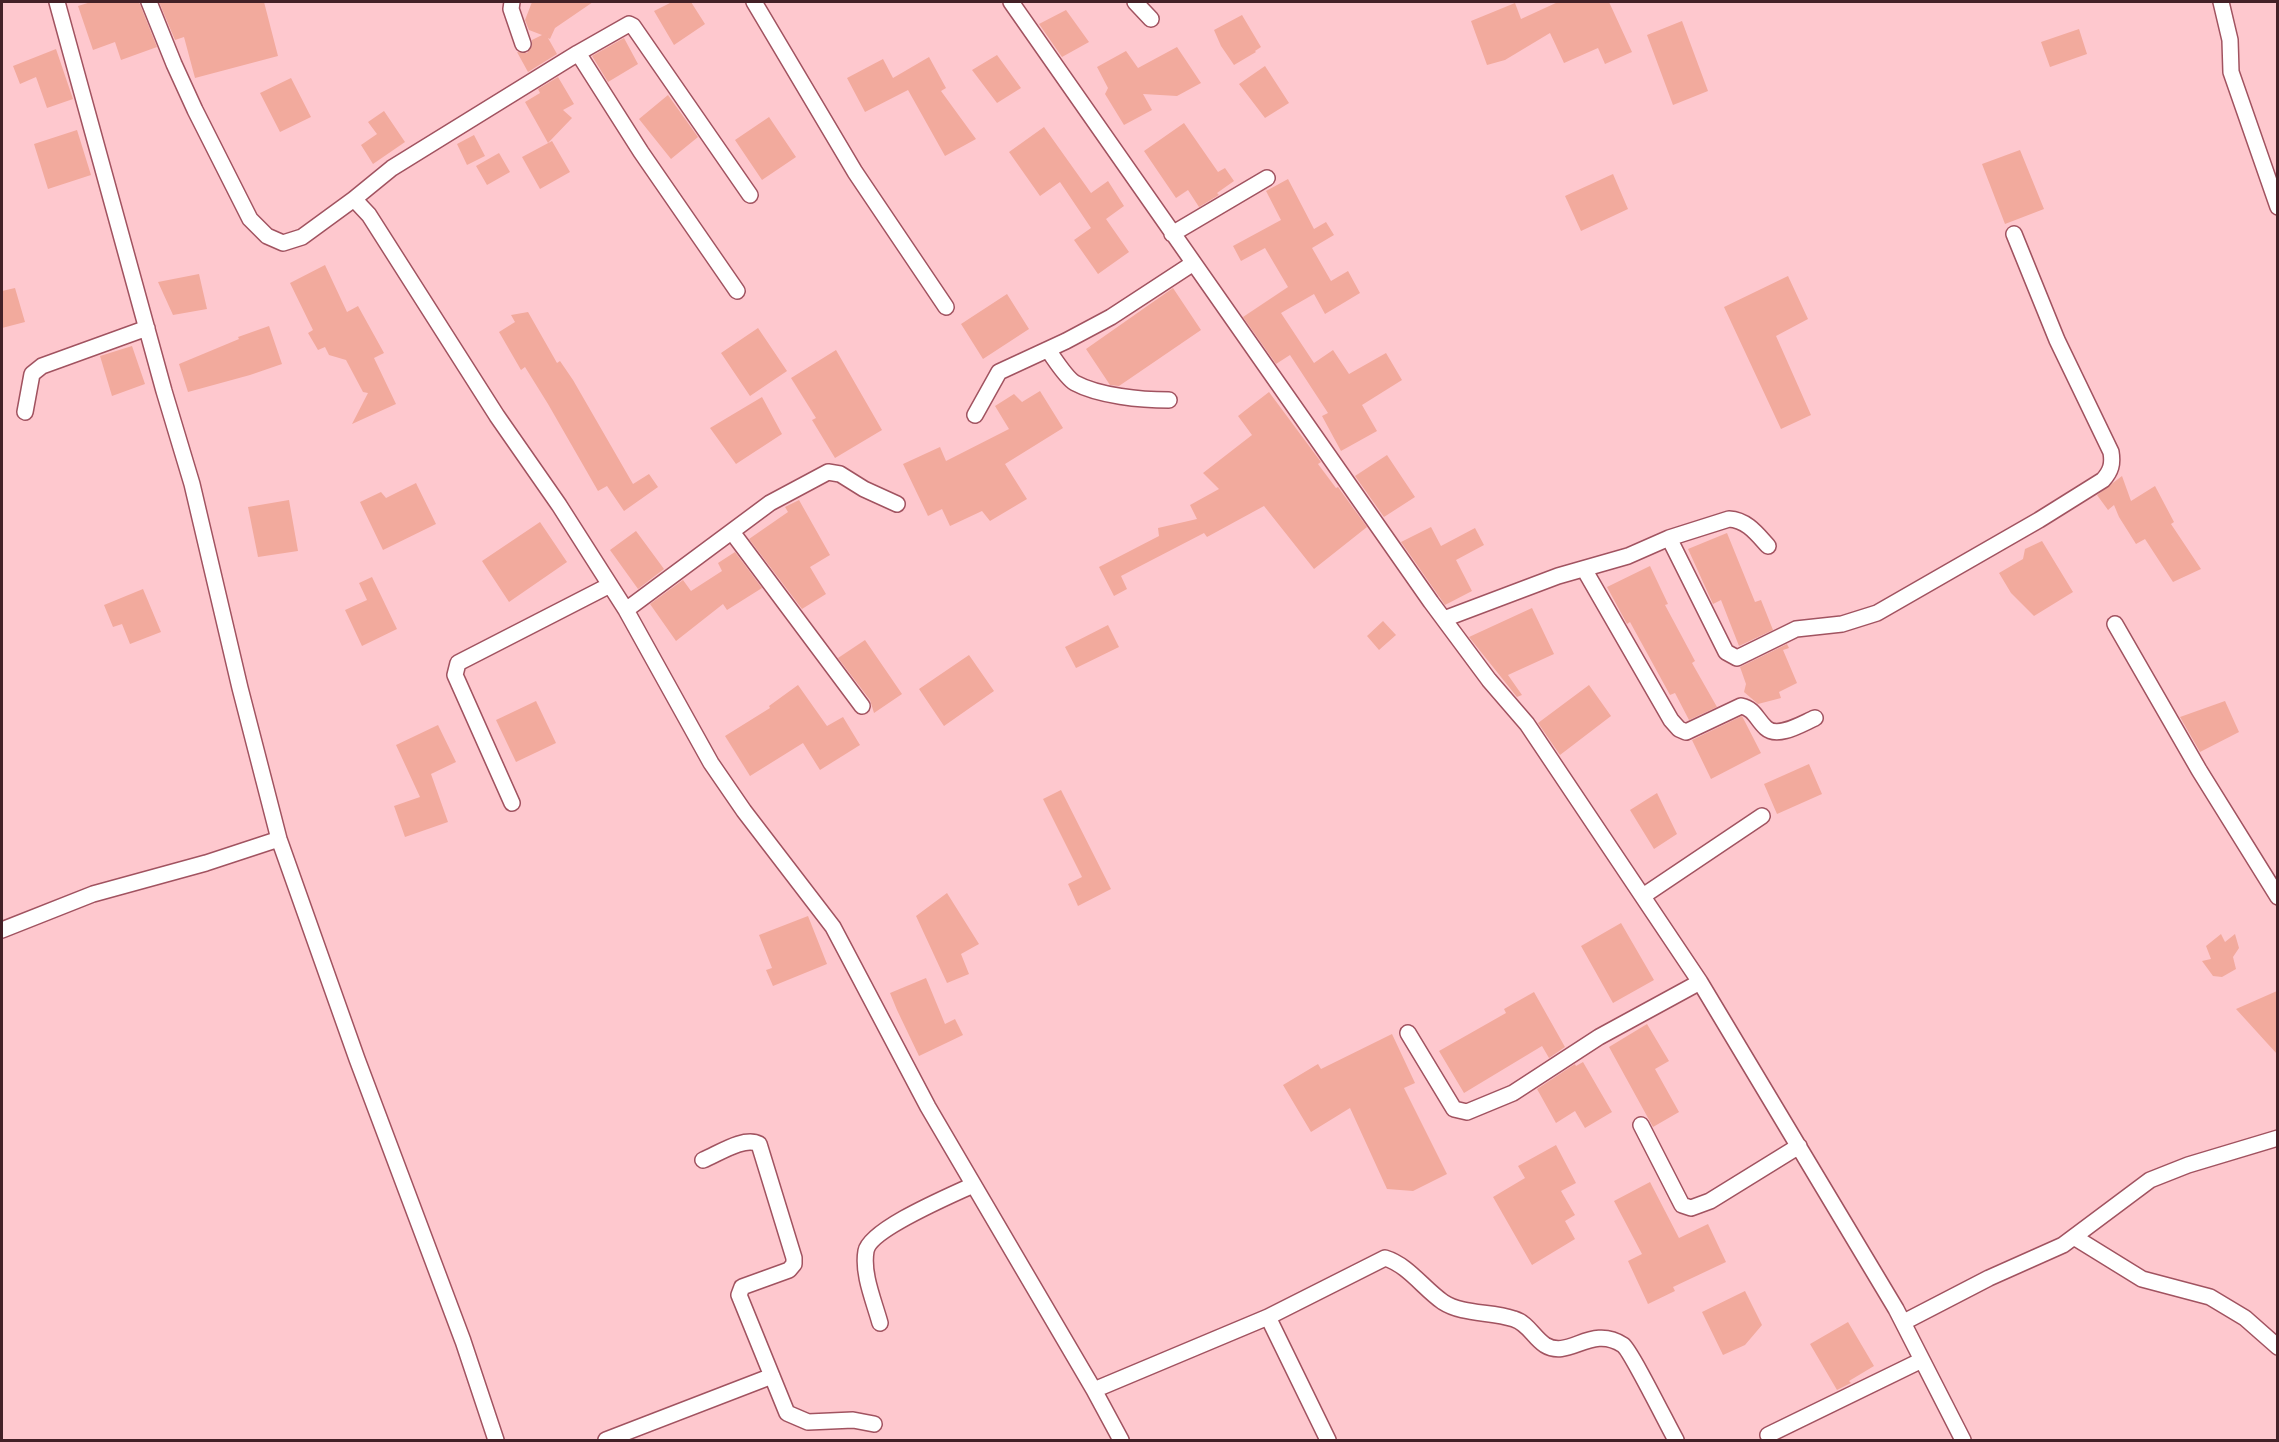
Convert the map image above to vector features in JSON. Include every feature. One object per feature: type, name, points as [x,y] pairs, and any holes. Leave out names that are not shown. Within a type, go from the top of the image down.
[{"type":"street","points":[[57,2],[192,483],[240,688],[279,839],[357,1059],[463,1341],[496,1440]]},
{"type":"street","points":[[149,2],[174,64],[250,219],[267,237],[283,243],[302,237],[354,200],[392,168],[625,25],[633,26],[750,195]]},
{"type":"street","points":[[512,2],[511,9],[523,44]]},
{"type":"street","points":[[754,2],[855,172],[946,307]]},
{"type":"street","points":[[1011,2],[1192,264],[1444,619],[1489,681],[1527,724],[1700,982],[1904,1322],[1963,1440]]},
{"type":"street","points":[[1135,2],[1151,19]]},
{"type":"street","points":[[2222,2],[2230,40],[2231,72],[2277,207]]},
{"type":"street","points":[[578,53],[641,152],[737,291]]},
{"type":"street","points":[[1172,234],[1267,178]]},
{"type":"street","points":[[354,200],[369,215],[496,416],[559,506],[626,610],[711,763],[744,811],[833,927],[928,1107],[1121,1440]]},
{"type":"street","points":[[1669,538],[1726,652],[1737,658],[1796,629],[1842,624],[1877,614],[2103,480],[2110,473],[2113,462],[2111,452],[2057,340],[2014,234]]},
{"type":"street","points":[[975,415],[999,372],[1048,350],[1110,317],[1192,264]]},
{"type":"street","points":[[25,412],[32,374],[42,366],[147,328]]},
{"type":"street","points":[[1048,350],[1074,382],[1106,393],[1138,400],[1168,400]]},
{"type":"street","points":[[626,610],[770,503],[828,472],[840,474],[864,489],[897,504]]},
{"type":"street","points":[[1444,619],[1558,576],[1628,556],[1669,538],[1729,519],[1746,524],[1768,546]]},
{"type":"street","points":[[732,532],[862,706]]},
{"type":"street","points":[[1584,569],[1671,720],[1679,729],[1686,732],[1741,706],[1749,708],[1766,729],[1775,732],[1815,718]]},
{"type":"street","points":[[512,803],[455,675],[455,667],[458,663],[610,585]]},
{"type":"street","points":[[2115,624],[2199,770],[2277,897]]},
{"type":"street","points":[[1642,896],[1762,816]]},
{"type":"street","points":[[2,930],[93,894],[207,863],[279,839]]},
{"type":"street","points":[[1408,1033],[1454,1109],[1467,1112],[1513,1093],[1599,1037],[1700,982]]},
{"type":"street","points":[[1641,1125],[1682,1205],[1691,1208],[1710,1201],[1799,1146]]},
{"type":"street","points":[[1904,1322],[1989,1278],[2062,1245],[2150,1180],[2188,1165],[2277,1138]]},
{"type":"street","points":[[703,1160],[745,1142],[753,1141],[759,1144],[794,1264],[789,1270],[746,1284],[739,1295],[787,1413],[808,1422],[853,1420],[874,1424]]},
{"type":"street","points":[[880,1323],[865,1267],[866,1249],[874,1238],[888,1228],[973,1185]]},
{"type":"street","points":[[2074,1237],[2142,1279],[2210,1297],[2245,1318],[2277,1347]]},
{"type":"street","points":[[1094,1390],[1268,1317],[1385,1258],[1392,1261],[1443,1302],[1457,1309],[1515,1319],[1530,1329],[1545,1345],[1566,1348],[1588,1339],[1607,1337],[1625,1346],[1676,1440]]},
{"type":"street","points":[[1268,1317],[1328,1440]]},
{"type":"street","points":[[1768,1434],[1922,1360]]},
{"type":"street","points":[[606,1440],[772,1376]]},
{"type":"building","points":[[91,2],[139,2],[157,47],[121,60],[115,42],[93,50],[78,6]]},
{"type":"building","points":[[159,2],[264,2],[278,56],[195,78],[184,37],[175,40]]},
{"type":"building","points":[[532,2],[593,2],[555,28],[550,39],[548,38],[557,54],[528,72],[517,52],[527,53],[532,46],[532,40],[542,35],[529,30],[525,20]]},
{"type":"building","points":[[672,2],[691,2],[705,24],[674,45],[654,11]]},
{"type":"building","points":[[1558,2],[1609,2],[1632,52],[1605,64],[1598,48],[1564,63],[1550,33],[1505,60],[1487,65],[1471,21],[1515,3],[1521,19]]},
{"type":"building","points":[[1066,10],[1089,42],[1062,57],[1039,24]]},
{"type":"building","points":[[1242,15],[1261,47],[1234,65],[1221,46],[1214,30]]},
{"type":"building","points":[[1682,21],[1708,91],[1673,105],[1647,35]]},
{"type":"building","points":[[2079,29],[2087,54],[2050,67],[2041,42]]},
{"type":"building","points":[[624,38],[638,64],[608,82],[592,56]]},
{"type":"building","points":[[1177,47],[1201,83],[1177,96],[1143,94],[1152,110],[1124,125],[1105,94],[1108,88],[1097,67],[1126,51],[1138,68]]},
{"type":"building","points":[[56,49],[73,99],[47,108],[36,77],[20,84],[13,66]]},
{"type":"building","points":[[997,55],[1021,88],[997,103],[972,70]]},
{"type":"building","points":[[929,57],[946,88],[941,91],[976,139],[945,156],[908,90],[865,112],[847,78],[883,59],[893,78]]},
{"type":"building","points":[[1265,66],[1289,103],[1265,118],[1239,84]]},
{"type":"building","points":[[558,77],[574,104],[563,110],[572,118],[548,143],[525,102],[540,93],[538,89]]},
{"type":"building","points":[[291,78],[311,117],[280,132],[260,93]]},
{"type":"building","points":[[668,95],[698,137],[671,159],[639,119]]},
{"type":"building","points":[[384,111],[405,142],[373,164],[361,145],[377,134],[368,122]]},
{"type":"building","points":[[769,117],[796,157],[762,180],[735,140]]},
{"type":"building","points":[[1184,123],[1218,172],[1225,168],[1234,181],[1217,193],[1219,195],[1199,207],[1188,190],[1176,198],[1144,151]]},
{"type":"building","points":[[1044,127],[1091,193],[1108,181],[1124,206],[1106,219],[1129,252],[1098,274],[1074,240],[1091,228],[1060,182],[1040,196],[1009,152]]},
{"type":"building","points":[[77,130],[91,175],[48,189],[34,144]]},
{"type":"building","points":[[474,135],[485,156],[467,165],[457,144]]},
{"type":"building","points":[[552,141],[570,172],[540,189],[522,157]]},
{"type":"building","points":[[2020,150],[2044,209],[2005,224],[1982,164]]},
{"type":"building","points":[[499,153],[510,172],[487,185],[476,166]]},
{"type":"building","points":[[1613,174],[1628,209],[1581,231],[1565,196]]},
{"type":"building","points":[[1288,179],[1314,229],[1326,222],[1334,235],[1312,248],[1331,281],[1348,271],[1360,293],[1325,314],[1314,294],[1281,313],[1314,363],[1333,350],[1349,374],[1386,353],[1402,380],[1362,405],[1377,431],[1341,451],[1322,416],[1328,413],[1290,355],[1276,364],[1243,317],[1288,287],[1265,248],[1241,261],[1233,246],[1281,220],[1266,191]]},
{"type":"building","points":[[325,265],[347,312],[358,306],[384,353],[374,358],[396,404],[352,424],[368,393],[363,392],[346,360],[329,355],[325,347],[318,350],[308,333],[313,330],[290,283]]},
{"type":"building","points":[[199,274],[207,309],[173,315],[158,282]]},
{"type":"building","points":[[1788,276],[1808,319],[1776,336],[1811,415],[1781,429],[1724,307]]},
{"type":"building","points":[[15,288],[25,322],[2,328],[2,291]]},
{"type":"building","points":[[1173,288],[1201,330],[1119,386],[1110,385],[1086,349]]},
{"type":"building","points":[[1007,294],[1029,329],[983,359],[961,324]]},
{"type":"building","points":[[528,312],[557,363],[560,361],[573,380],[633,484],[649,474],[658,487],[624,511],[607,486],[598,491],[525,367],[521,370],[499,332],[515,322],[511,315]]},
{"type":"building","points":[[269,326],[282,364],[188,392],[179,364],[239,339],[238,337]]},
{"type":"building","points":[[758,328],[787,371],[750,396],[721,353]]},
{"type":"building","points":[[132,346],[145,384],[112,396],[100,356]]},
{"type":"building","points":[[836,350],[882,430],[835,458],[812,420],[816,418],[791,378]]},
{"type":"building","points":[[1040,391],[1063,428],[1005,464],[1027,499],[990,521],[982,511],[950,526],[942,509],[928,516],[903,464],[940,447],[946,461],[1009,429],[995,406],[1014,394],[1022,402]]},
{"type":"building","points":[[1269,392],[1321,462],[1318,464],[1367,527],[1314,569],[1264,506],[1207,537],[1204,533],[1121,576],[1127,589],[1114,596],[1099,567],[1159,536],[1158,528],[1197,519],[1190,505],[1219,489],[1203,473],[1252,435],[1238,416]]},
{"type":"building","points":[[762,397],[782,434],[736,464],[710,428]]},
{"type":"building","points":[[1387,455],[1415,497],[1384,517],[1355,476]]},
{"type":"building","points":[[2122,476],[2131,501],[2155,486],[2174,522],[2171,524],[2201,569],[2173,582],[2145,539],[2136,544],[2114,505],[2108,510],[2097,495]]},
{"type":"building","points":[[416,483],[436,524],[383,550],[360,502],[381,492],[386,498]]},
{"type":"building","points":[[289,500],[298,551],[258,557],[248,507]]},
{"type":"building","points":[[799,500],[830,555],[810,567],[826,594],[802,609],[749,539],[788,512],[785,507]]},
{"type":"building","points":[[540,522],[567,562],[509,602],[482,561]]},
{"type":"building","points":[[1431,527],[1441,546],[1475,528],[1484,545],[1456,560],[1472,591],[1445,605],[1401,542]]},
{"type":"building","points":[[636,531],[664,569],[638,589],[610,550]]},
{"type":"building","points":[[1727,533],[1755,602],[1761,600],[1773,630],[1739,646],[1721,600],[1713,604],[1688,549]]},
{"type":"building","points":[[2042,541],[2073,592],[2034,616],[2011,593],[1999,573],[2023,559],[2025,549]]},
{"type":"building","points":[[735,552],[762,588],[727,610],[723,604],[676,641],[650,604],[683,580],[691,591],[722,571],[718,563]]},
{"type":"building","points":[[1650,566],[1668,604],[1665,605],[1695,661],[1692,663],[1717,707],[1689,720],[1675,693],[1670,695],[1630,622],[1627,624],[1607,587]]},
{"type":"building","points":[[372,577],[397,629],[362,646],[345,610],[367,600],[359,583]]},
{"type":"building","points":[[143,589],[161,632],[130,644],[122,624],[113,627],[104,605]]},
{"type":"building","points":[[1532,608],[1554,654],[1508,675],[1522,695],[1517,697],[1469,637]]},
{"type":"building","points":[[1383,621],[1396,635],[1379,650],[1367,636]]},
{"type":"building","points":[[1108,625],[1119,647],[1076,668],[1065,647]]},
{"type":"building","points":[[865,640],[902,694],[874,713],[870,700],[838,658]]},
{"type":"building","points":[[1787,644],[1789,648],[1783,650],[1797,683],[1779,692],[1781,698],[1758,704],[1744,692],[1746,684],[1740,667]]},
{"type":"building","points":[[969,655],[994,691],[944,726],[919,689]]},
{"type":"building","points":[[798,685],[827,726],[843,717],[860,745],[820,770],[803,743],[750,776],[725,736],[770,708],[769,706]]},
{"type":"building","points":[[1589,685],[1611,716],[1560,755],[1538,723]]},
{"type":"building","points":[[536,701],[556,743],[516,762],[496,720]]},
{"type":"building","points":[[2225,701],[2239,732],[2200,752],[2180,717]]},
{"type":"building","points":[[1742,716],[1761,753],[1711,779],[1692,740]]},
{"type":"building","points":[[438,725],[456,762],[431,774],[448,822],[405,837],[394,806],[420,797],[396,745]]},
{"type":"building","points":[[1809,764],[1822,794],[1777,814],[1764,784]]},
{"type":"building","points":[[1061,790],[1111,889],[1078,906],[1068,884],[1082,877],[1043,799]]},
{"type":"building","points":[[1657,793],[1677,834],[1654,849],[1630,810]]},
{"type":"building","points":[[947,893],[979,944],[961,954],[969,974],[947,983],[916,916]]},
{"type":"building","points":[[808,916],[827,964],[773,986],[766,970],[772,968],[759,935]]},
{"type":"building","points":[[1621,923],[1654,980],[1613,1003],[1581,946]]},
{"type":"building","points":[[2221,934],[2225,942],[2235,934],[2239,948],[2233,957],[2236,969],[2222,977],[2213,976],[2202,961],[2211,959],[2206,946]]},
{"type":"building","points":[[926,978],[945,1024],[955,1019],[963,1035],[919,1056],[890,993]]},
{"type":"building","points":[[2277,991],[2277,1054],[2236,1009]]},
{"type":"building","points":[[1534,992],[1565,1047],[1549,1058],[1542,1046],[1464,1093],[1439,1051],[1506,1013],[1504,1009]]},
{"type":"building","points":[[1647,1024],[1669,1061],[1655,1069],[1679,1112],[1653,1127],[1609,1047]]},
{"type":"building","points":[[1392,1034],[1415,1083],[1404,1088],[1447,1174],[1413,1191],[1387,1189],[1350,1108],[1311,1132],[1283,1085],[1318,1064],[1321,1069]]},
{"type":"building","points":[[1583,1062],[1612,1112],[1585,1128],[1575,1111],[1556,1123],[1537,1089],[1575,1064],[1576,1066]]},
{"type":"building","points":[[1556,1145],[1576,1183],[1561,1191],[1575,1215],[1565,1221],[1575,1239],[1532,1265],[1493,1197],[1525,1178],[1518,1166]]},
{"type":"building","points":[[1650,1182],[1679,1238],[1708,1224],[1726,1262],[1673,1287],[1675,1291],[1648,1304],[1628,1261],[1642,1254],[1614,1201]]},
{"type":"building","points":[[1745,1291],[1762,1325],[1745,1345],[1723,1355],[1702,1312]]},
{"type":"building","points":[[1848,1322],[1874,1366],[1837,1390],[1810,1344]]}]
